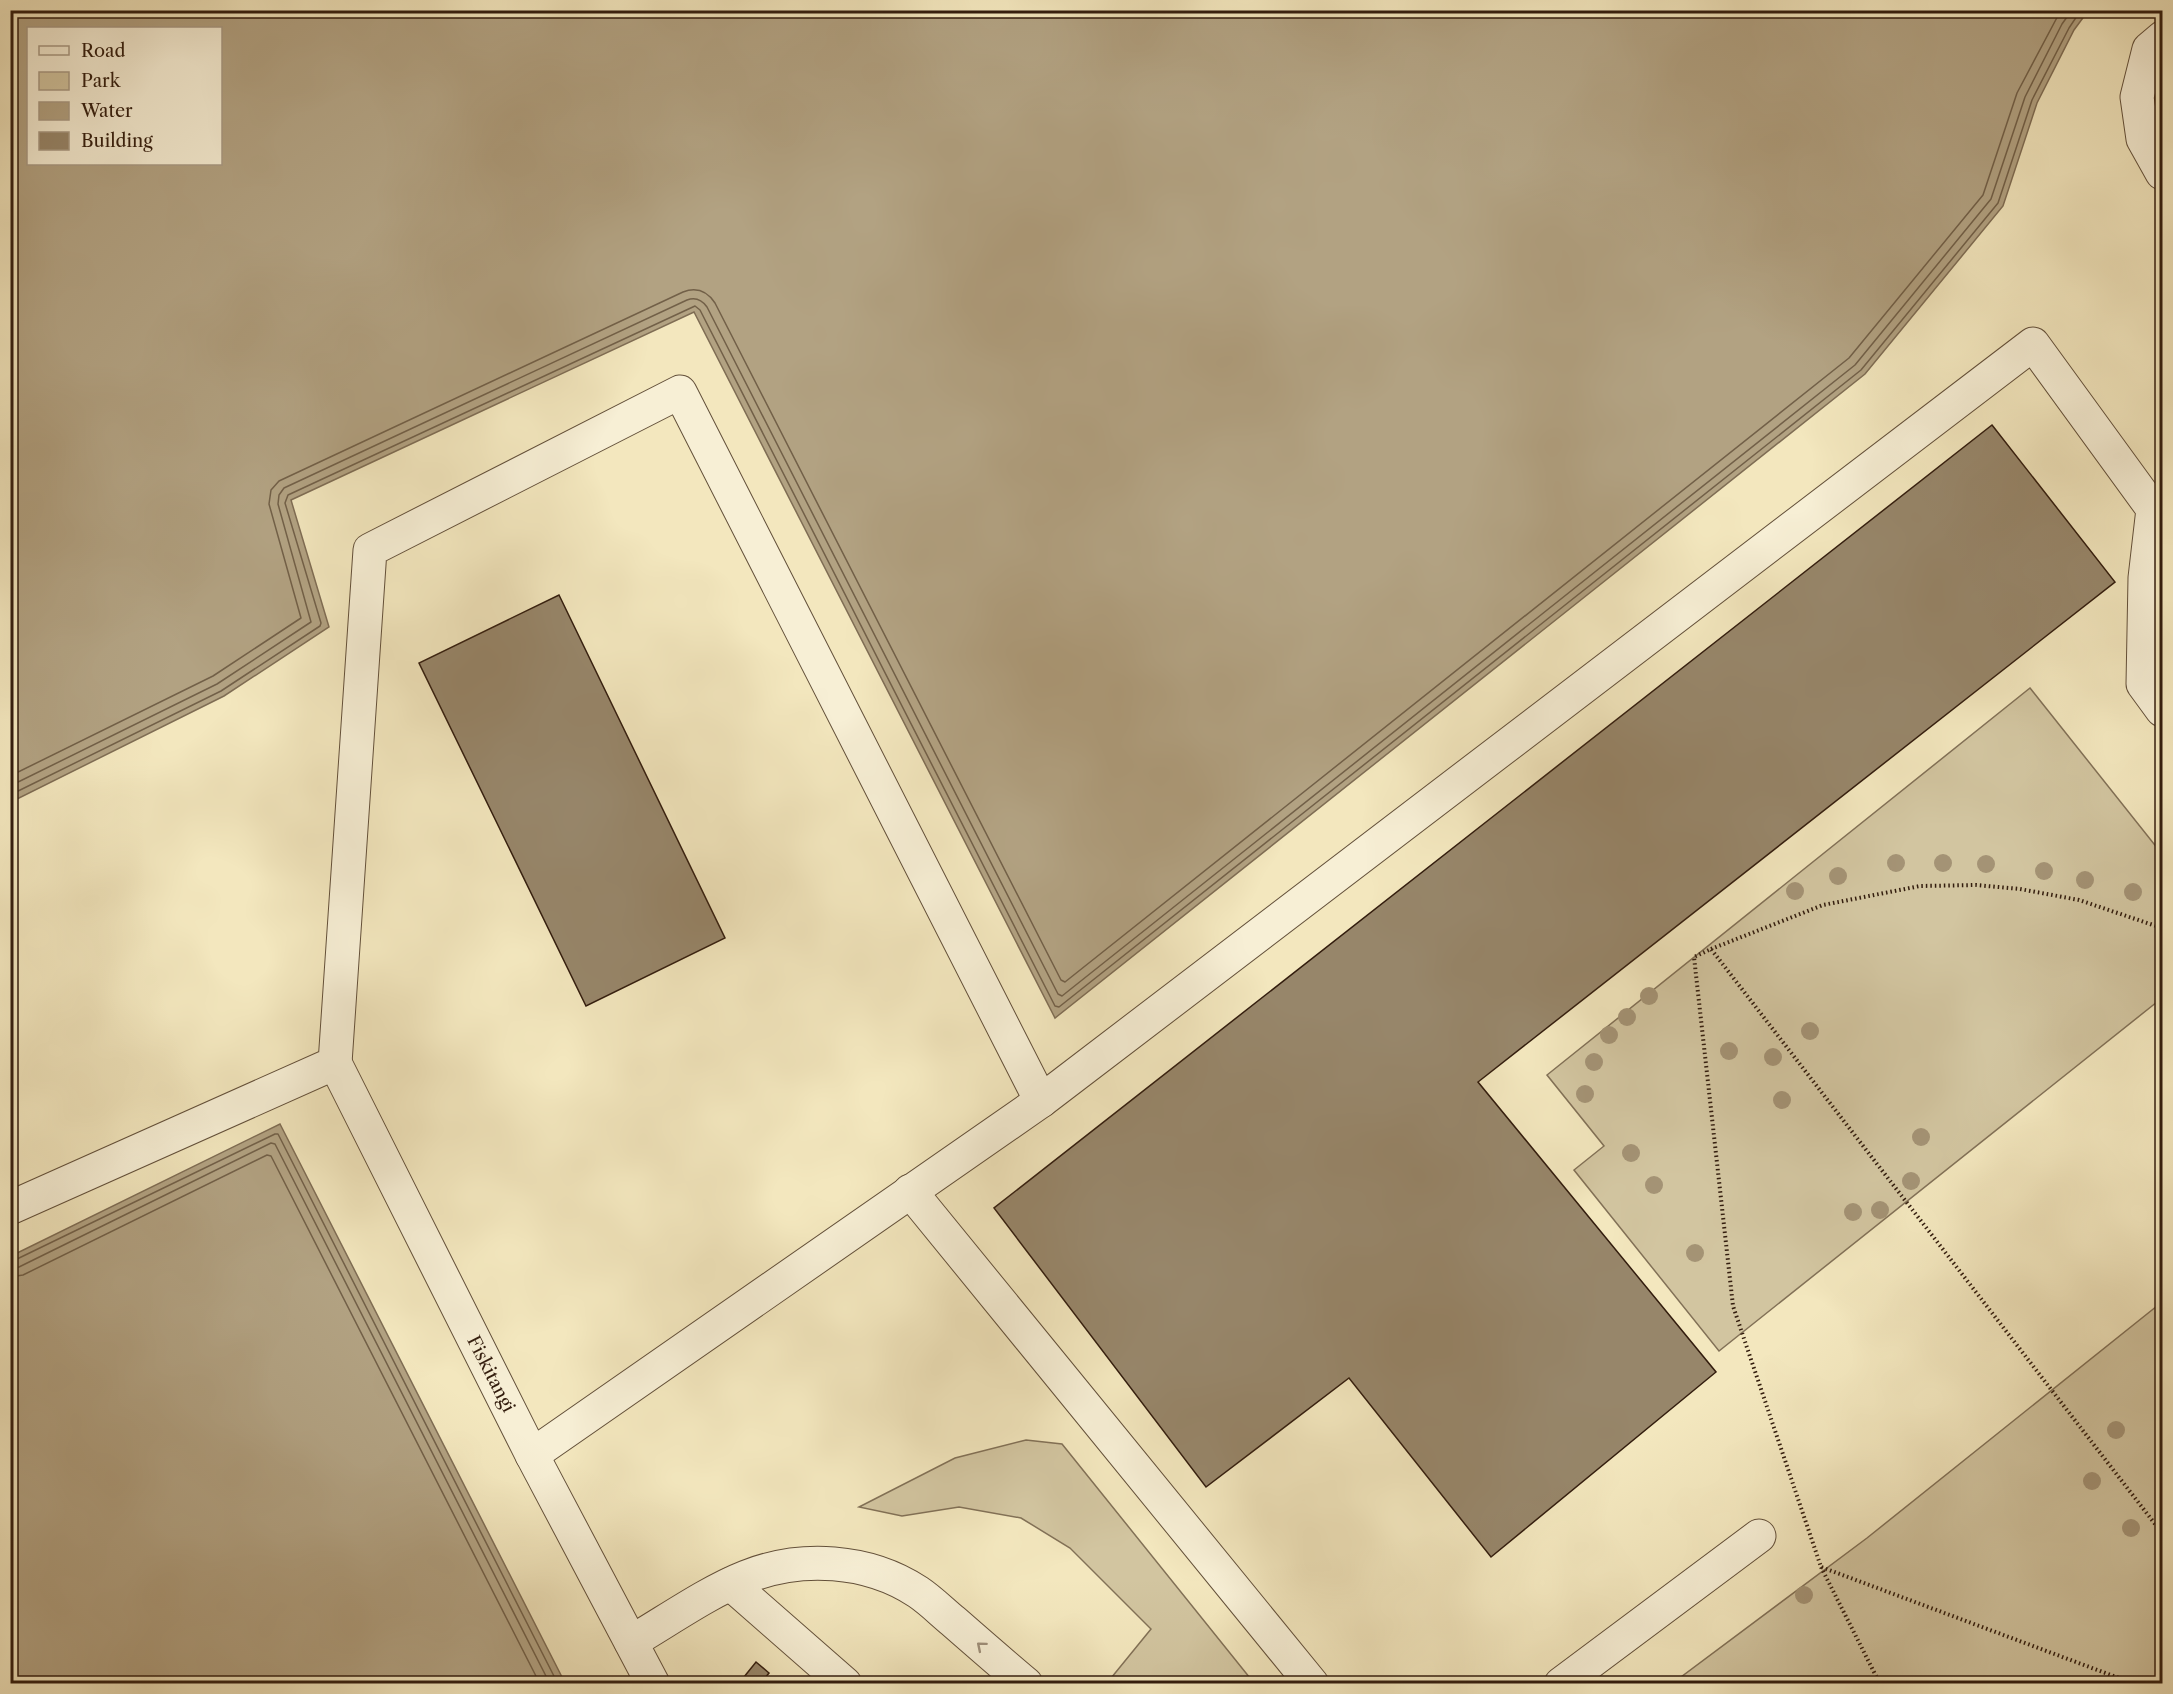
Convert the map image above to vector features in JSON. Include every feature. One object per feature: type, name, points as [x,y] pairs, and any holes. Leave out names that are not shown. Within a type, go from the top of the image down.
[{"type":"street","points":[[2163,38],[2149,49],[2137,97],[2143,139],[2163,173]]},
{"type":"street","points":[[532,1455],[1041,1101],[2033,344],[2153,509],[2145,578],[2144,684],[2163,710]]},
{"type":"street","points":[[10,1209],[335,1063],[370,550],[680,392],[1041,1101]]},
{"type":"street","name":"Fiskitangi","points":[[335,1063],[532,1455],[653,1683]]},
{"type":"street","points":[[910,1191],[1312,1683]]},
{"type":"street","points":[[1561,1683],[1759,1536]]},
{"type":"street","points":[[631,1642],[731,1584],[772,1568],[800,1563],[831,1563],[862,1568],[892,1578],[919,1592],[1026,1683]]},
{"type":"street","points":[[731,1584],[845,1683]]},
{"type":"path","points":[[1880,1683],[1821,1567],[1733,1306],[1694,957],[1823,905],[1920,886],[1976,885],[2020,889],[2079,900],[2163,928]]},
{"type":"path","points":[[1711,949],[2163,1533]]},
{"type":"path","points":[[1821,1567],[2135,1683]]},
{"type":"green space","points":[[2030,688],[2162,854],[2162,998],[1719,1351],[1574,1170],[1604,1146],[1547,1075]]},
{"type":"green space","points":[[2162,1302],[2162,1683],[1673,1683],[1867,1538]]},
{"type":"green space","points":[[1026,1440],[1062,1444],[1254,1683],[1107,1683],[1151,1629],[1070,1548],[1021,1518],[959,1507],[902,1516],[859,1507],[955,1458]]},
{"type":"water","points":[[11,10],[2088,10],[2074,30],[2037,103],[2003,206],[1865,374],[1055,1018],[694,312],[291,500],[329,627],[224,696],[11,802]]},
{"type":"water","points":[[280,1124],[565,1683],[11,1683],[11,1256]]},
{"type":"building","points":[[1992,425],[2115,582],[1478,1082],[1716,1372],[1491,1557],[1349,1378],[1206,1487],[994,1208]]},
{"type":"building","points":[[559,595],[725,938],[586,1006],[419,663]]},
{"type":"building","points":[[756,1662],[769,1673],[760,1684],[752,1684],[744,1677]]}]
